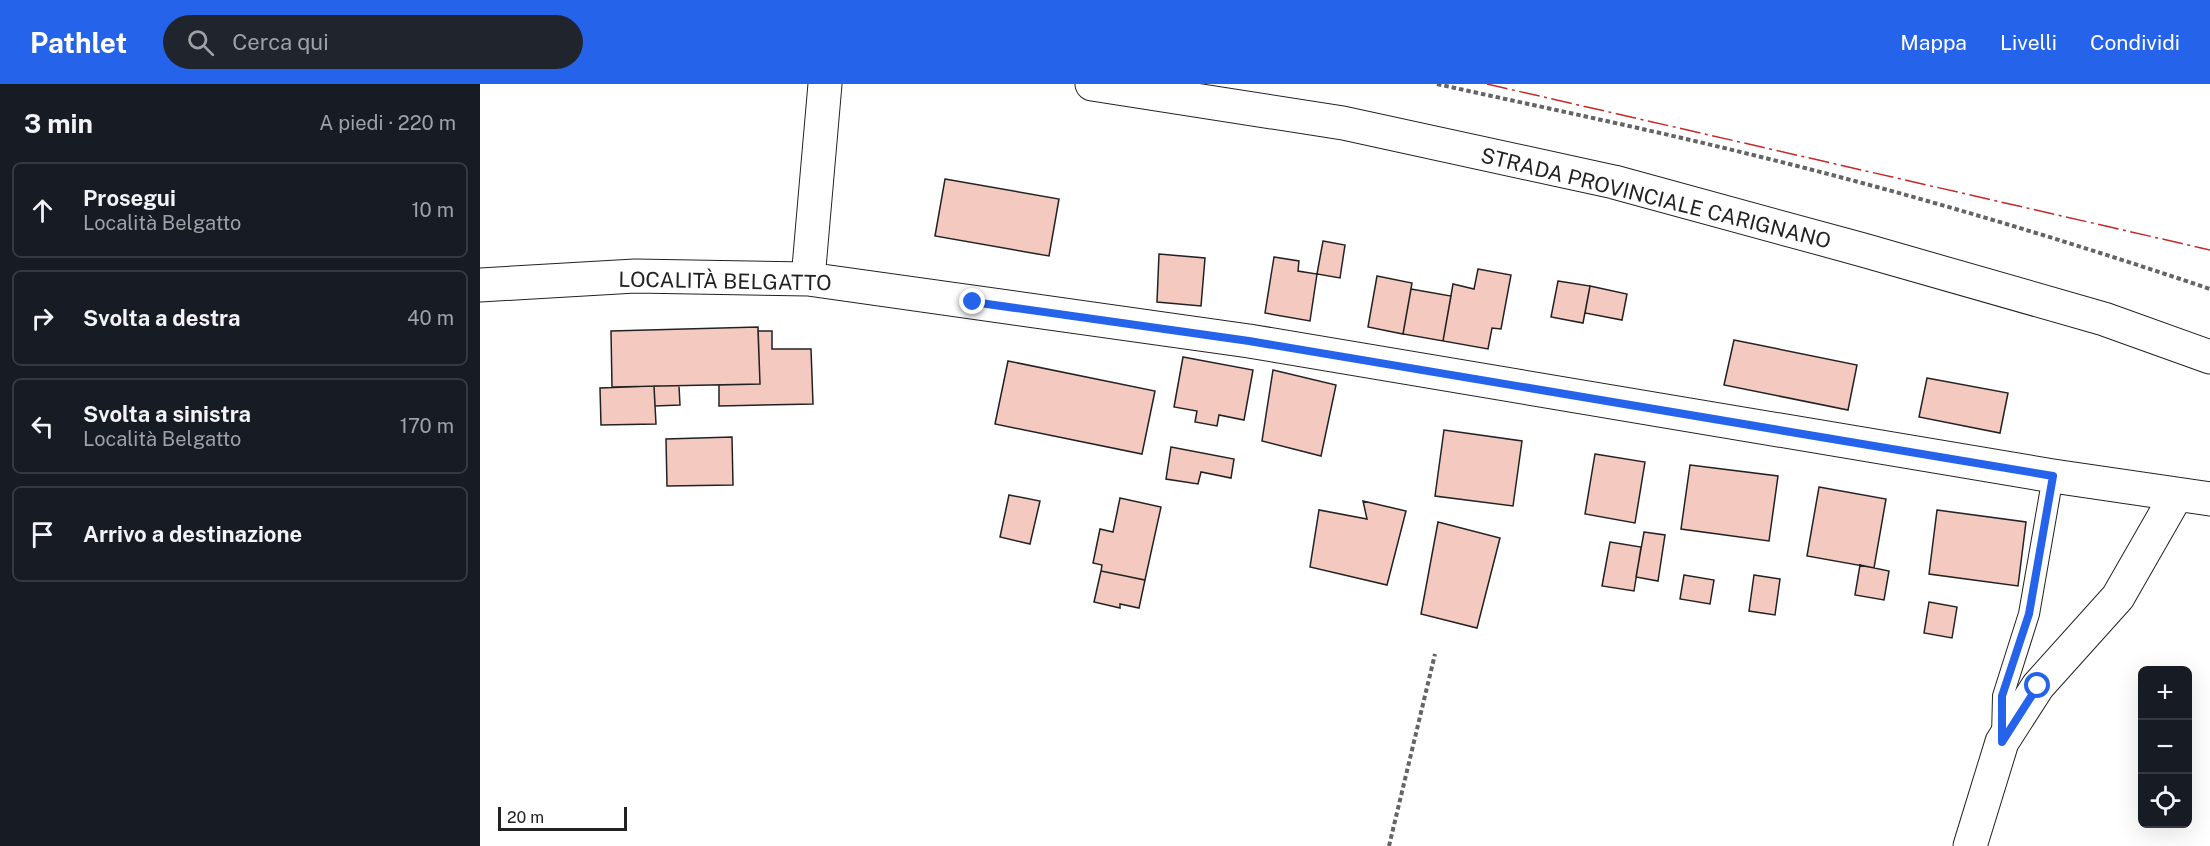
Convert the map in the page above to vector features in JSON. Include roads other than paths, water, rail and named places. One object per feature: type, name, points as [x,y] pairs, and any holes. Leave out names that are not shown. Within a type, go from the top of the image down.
[{"type":"street","points":[[808,279],[825,84]]},
{"type":"street","name":"STRADA PROVINCIALE CARIGNANO","points":[[1092,84],[1343,123],[1614,182],[2104,319],[2210,357]]},
{"type":"street","name":"LOCALITÀ BELGATTO","points":[[480,285],[635,276],[808,279],[1249,341],[2053,476],[2210,499]]},
{"type":"street","points":[[1970,846],[2002,742],[2038,686],[2118,597],[2177,494]]},
{"type":"lane","points":[[2002,742],[2002,696],[2029,614],[2053,476]]}]
